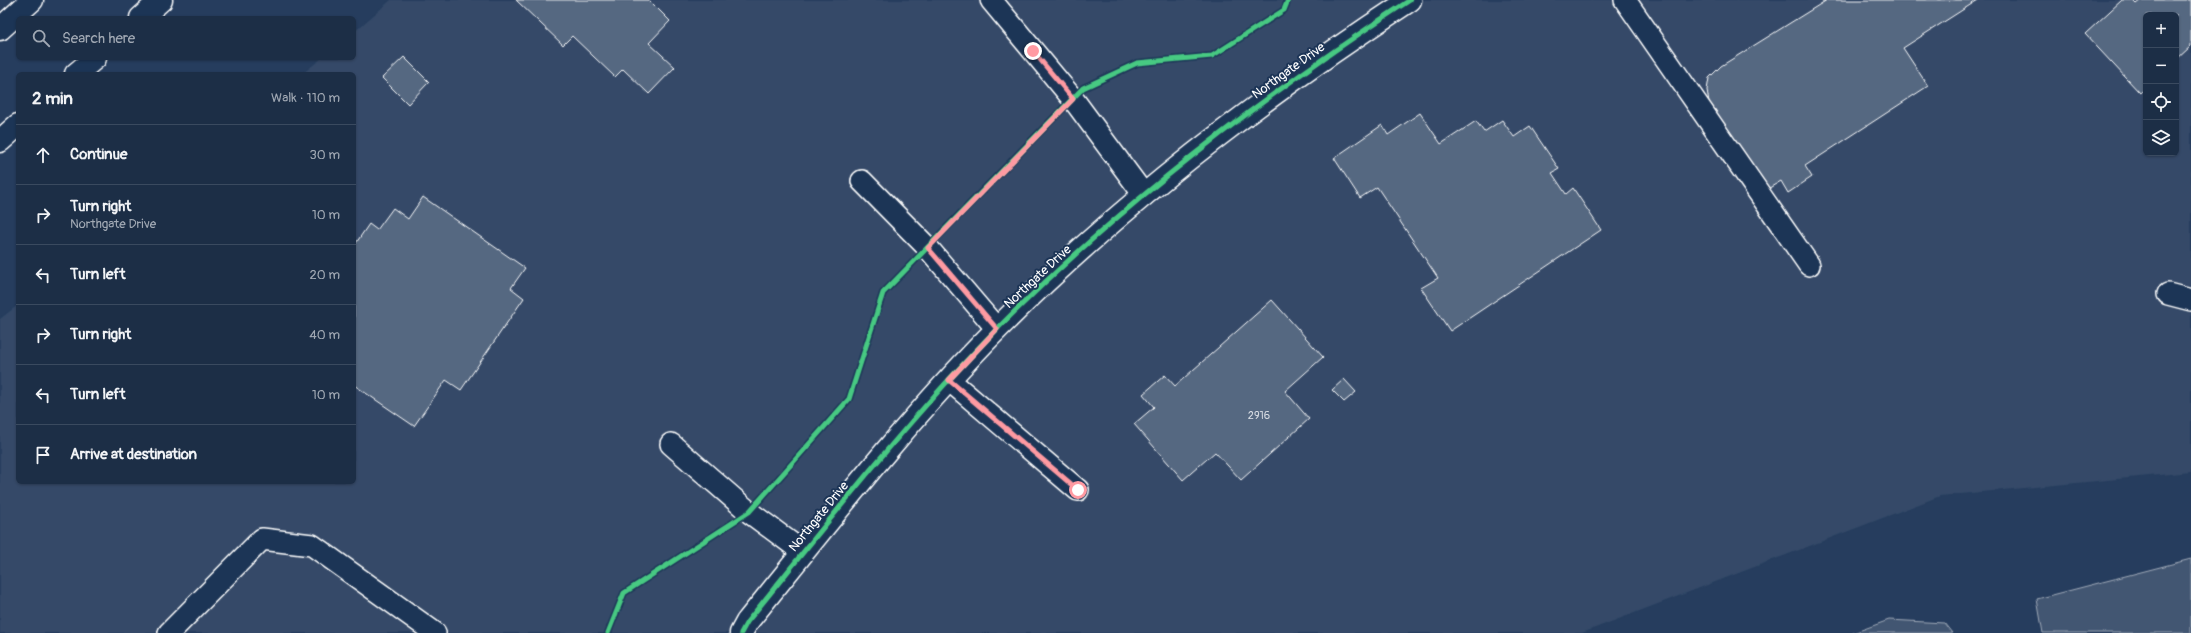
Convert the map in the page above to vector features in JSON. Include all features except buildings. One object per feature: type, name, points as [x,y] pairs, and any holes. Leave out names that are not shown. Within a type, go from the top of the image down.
[{"type":"main road","points":[[0,29],[32,0]]},
{"type":"main road","points":[[143,16],[161,0]]},
{"type":"main road","name":"Northgate Drive","points":[[741,633],[747,622],[896,437],[997,329],[1050,277],[1144,195],[1219,133],[1339,46],[1410,0]]},
{"type":"main road","points":[[78,72],[93,60]]},
{"type":"main road","points":[[0,140],[16,127]]},
{"type":"lane","points":[[991,0],[1073,99],[1144,195]]},
{"type":"lane","points":[[1626,0],[1809,265]]},
{"type":"lane","points":[[862,181],[928,248],[997,329]]},
{"type":"lane","points":[[2168,294],[2191,300]]},
{"type":"lane","points":[[949,380],[1078,490]]},
{"type":"lane","points":[[671,444],[750,512],[803,552]]},
{"type":"lane","points":[[169,633],[262,539],[312,545],[435,633]]},
{"type":"shaded area","points":[[391,0],[2191,0],[2191,472],[1940,496],[1582,633],[0,633],[0,319],[16,307],[16,484],[356,484],[356,72],[304,72],[320,60],[356,60],[356,30]]},
{"type":"shaded area","points":[[2191,559],[2191,633],[2043,633],[2037,599]]},
{"type":"shaded area","points":[[1889,620],[1944,623],[1952,633],[1853,633]]},
{"type":"cycle path","points":[[608,633],[624,593],[749,512],[849,399],[883,293],[1083,88],[1137,63],[1212,56],[1284,10],[1288,0]]},
{"type":"cycle path","points":[[741,633],[747,622],[900,435],[964,363],[1045,282],[1094,238],[1195,153],[1301,74],[1410,0]]},
{"type":"route","points":[[1033,51],[1073,99],[928,248],[997,329],[949,380],[1078,490]]}]
